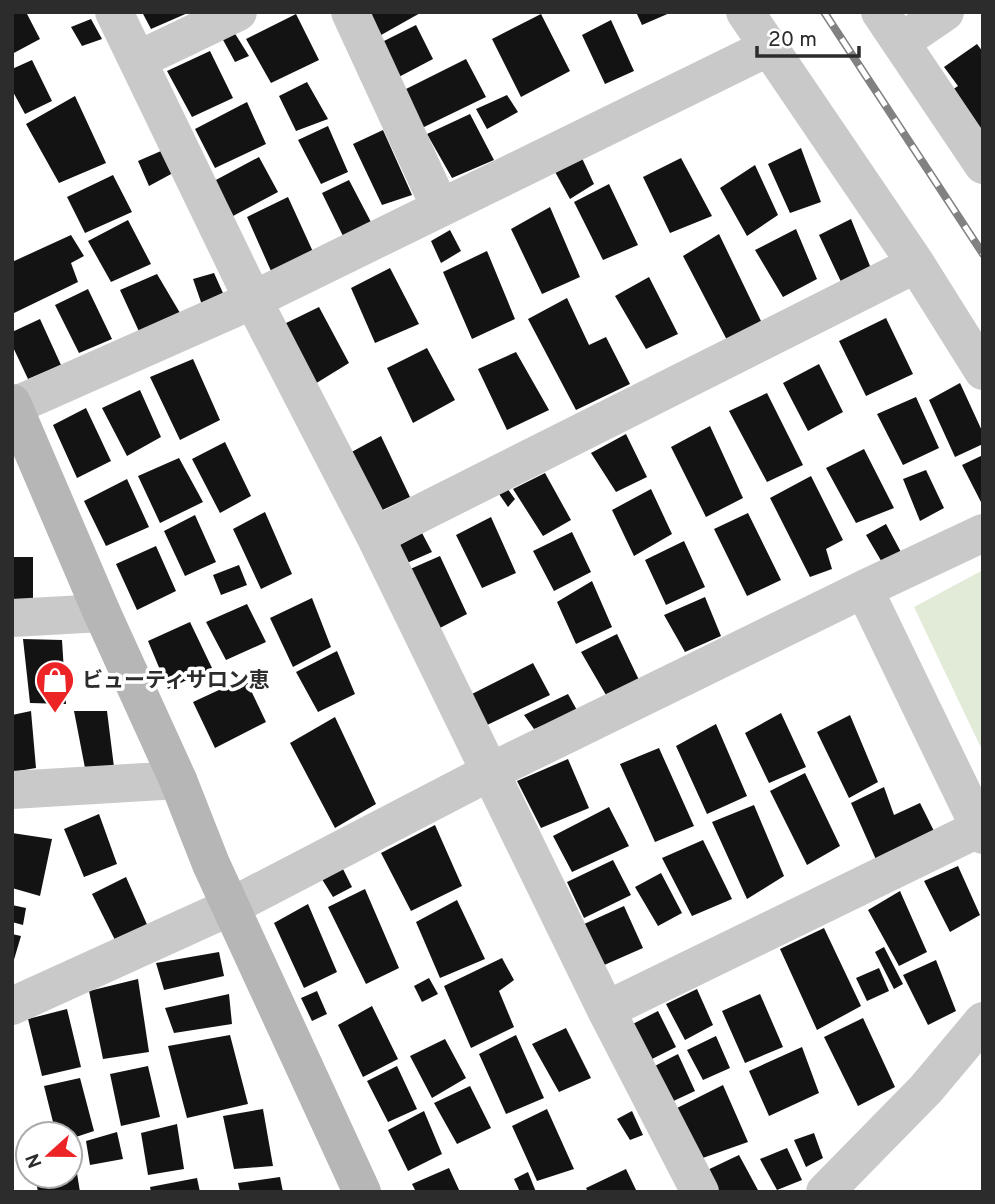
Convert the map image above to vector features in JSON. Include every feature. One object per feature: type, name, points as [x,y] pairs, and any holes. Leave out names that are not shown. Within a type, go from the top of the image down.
[{"type":"street","points":[[114,12],[253,300],[375,536],[488,773],[606,1010],[701,1192]]},
{"type":"street","points":[[138,60],[238,12]]},
{"type":"street","points":[[350,12],[439,207]]},
{"type":"street","points":[[745,12],[916,264],[983,370]]},
{"type":"street","points":[[945,12],[890,27],[983,165]]},
{"type":"street","points":[[362,1192],[230,907],[178,780],[102,613],[24,453],[13,405],[253,300],[767,48]]},
{"type":"street","points":[[375,536],[916,264]]},
{"type":"street","points":[[12,1006],[230,907],[488,773],[983,533]]},
{"type":"street","points":[[606,1010],[981,832],[864,589]]},
{"type":"street","points":[[12,618],[102,613]]},
{"type":"street","points":[[12,790],[178,780]]},
{"type":"street","points":[[825,1192],[926,1089],[983,1021]]},
{"type":"green space","points":[[983,570],[983,752],[914,607]]},
{"type":"building","points":[[12,12],[26,12],[40,39],[12,54]]},
{"type":"building","points":[[142,12],[190,12],[151,29]]},
{"type":"building","points":[[361,12],[422,12],[374,39]]},
{"type":"building","points":[[636,12],[672,12],[642,25]]},
{"type":"building","points":[[296,14],[319,60],[271,83],[246,39]]},
{"type":"building","points":[[541,14],[570,71],[521,97],[492,39]]},
{"type":"building","points":[[91,19],[102,39],[82,46],[71,27]]},
{"type":"building","points":[[611,20],[634,71],[605,84],[582,35]]},
{"type":"building","points":[[416,25],[433,59],[395,79],[378,44]]},
{"type":"building","points":[[234,32],[249,56],[235,62],[222,38]]},
{"type":"building","points":[[977,44],[983,52],[983,129],[980,131],[952,90],[958,86],[944,67]]},
{"type":"building","points":[[210,51],[233,98],[192,117],[167,71]]},
{"type":"building","points":[[466,59],[486,97],[422,128],[402,91]]},
{"type":"building","points":[[32,60],[52,101],[25,114],[12,90],[12,69]]},
{"type":"building","points":[[307,82],[328,119],[296,131],[279,96]]},
{"type":"building","points":[[507,95],[518,112],[487,129],[476,109]]},
{"type":"building","points":[[75,96],[106,163],[59,183],[26,124]]},
{"type":"building","points":[[247,102],[266,144],[215,168],[195,129]]},
{"type":"building","points":[[470,114],[494,160],[452,178],[427,134]]},
{"type":"building","points":[[328,126],[348,172],[321,184],[298,140]]},
{"type":"building","points":[[383,130],[412,195],[382,205],[353,144]]},
{"type":"building","points":[[801,148],[821,202],[790,213],[768,164]]},
{"type":"building","points":[[161,151],[173,173],[149,186],[138,161]]},
{"type":"building","points":[[581,156],[594,184],[570,199],[554,170]]},
{"type":"building","points":[[259,157],[278,192],[233,216],[214,181]]},
{"type":"building","points":[[681,158],[712,216],[670,233],[643,177]]},
{"type":"building","points":[[755,165],[778,215],[747,236],[720,188]]},
{"type":"building","points":[[113,175],[132,212],[85,233],[67,197]]},
{"type":"building","points":[[349,180],[372,224],[343,236],[322,193]]},
{"type":"building","points":[[609,184],[638,245],[603,260],[574,202]]},
{"type":"building","points":[[288,197],[314,254],[271,271],[247,217]]},
{"type":"building","points":[[550,207],[580,277],[542,294],[511,229]]},
{"type":"building","points":[[851,219],[872,271],[843,286],[819,235]]},
{"type":"building","points":[[128,220],[151,264],[111,282],[88,241]]},
{"type":"building","points":[[796,229],[817,279],[783,297],[755,250]]},
{"type":"building","points":[[450,230],[461,251],[441,263],[431,241]]},
{"type":"building","points":[[719,234],[761,321],[728,342],[683,256]]},
{"type":"building","points":[[71,235],[84,256],[71,263],[78,282],[12,314],[12,262]]},
{"type":"building","points":[[487,251],[515,319],[472,339],[443,272]]},
{"type":"building","points":[[390,268],[419,324],[375,343],[351,288]]},
{"type":"building","points":[[214,273],[223,293],[202,305],[193,279]]},
{"type":"building","points":[[157,274],[183,318],[142,338],[120,290]]},
{"type":"building","points":[[649,277],[678,334],[646,349],[615,296]]},
{"type":"building","points":[[88,289],[112,339],[79,353],[55,305]]},
{"type":"building","points":[[567,298],[589,345],[606,337],[630,384],[576,410],[528,319]]},
{"type":"building","points":[[319,307],[349,363],[310,387],[280,326]]},
{"type":"building","points":[[886,318],[913,374],[866,396],[839,341]]},
{"type":"building","points":[[40,319],[61,365],[28,379],[12,345],[12,332]]},
{"type":"building","points":[[427,348],[455,400],[413,423],[387,368]]},
{"type":"building","points":[[516,352],[549,410],[507,430],[478,369]]},
{"type":"building","points":[[193,359],[220,420],[180,440],[150,377]]},
{"type":"building","points":[[819,364],[843,412],[808,431],[783,383]]},
{"type":"building","points":[[960,383],[983,433],[983,444],[955,457],[929,400]]},
{"type":"building","points":[[140,390],[161,437],[127,456],[102,408]]},
{"type":"building","points":[[767,393],[803,465],[767,482],[729,411]]},
{"type":"building","points":[[916,397],[939,448],[903,465],[877,414]]},
{"type":"building","points":[[86,408],[111,461],[77,478],[53,425]]},
{"type":"building","points":[[710,426],[743,498],[706,517],[671,447]]},
{"type":"building","points":[[626,434],[647,477],[616,492],[591,453]]},
{"type":"building","points":[[381,436],[410,497],[376,513],[346,455]]},
{"type":"building","points":[[225,442],[251,496],[220,513],[192,459]]},
{"type":"building","points":[[864,449],[894,508],[856,523],[826,468]]},
{"type":"building","points":[[983,455],[983,506],[962,465]]},
{"type":"building","points":[[179,458],[203,502],[160,523],[138,476]]},
{"type":"building","points":[[926,470],[944,508],[920,521],[903,479]]},
{"type":"building","points":[[545,473],[571,520],[543,536],[513,489]]},
{"type":"building","points":[[811,476],[843,540],[826,549],[832,569],[810,577],[770,498]]},
{"type":"building","points":[[127,479],[149,527],[106,546],[84,501]]},
{"type":"building","points":[[507,488],[515,499],[508,507],[499,494]]},
{"type":"building","points":[[651,489],[672,534],[634,556],[612,510]]},
{"type":"building","points":[[265,512],[292,574],[261,589],[233,529]]},
{"type":"building","points":[[748,513],[781,580],[747,596],[714,529]]},
{"type":"building","points":[[195,515],[216,562],[185,576],[164,531]]},
{"type":"building","points":[[491,517],[516,573],[482,588],[456,535]]},
{"type":"building","points":[[886,524],[901,552],[883,564],[866,535]]},
{"type":"building","points":[[572,532],[591,572],[554,591],[533,551]]},
{"type":"building","points":[[422,533],[432,552],[407,563],[398,546]]},
{"type":"building","points":[[684,541],[705,587],[666,605],[645,560]]},
{"type":"building","points":[[156,546],[176,591],[137,610],[116,564]]},
{"type":"building","points":[[440,556],[467,614],[436,630],[408,570]]},
{"type":"building","points":[[12,557],[33,557],[33,607],[12,607]]},
{"type":"building","points":[[239,565],[247,585],[221,595],[213,575]]},
{"type":"building","points":[[592,581],[612,627],[576,644],[557,602]]},
{"type":"building","points":[[705,597],[721,636],[685,652],[664,615]]},
{"type":"building","points":[[312,598],[331,647],[293,667],[270,618]]},
{"type":"building","points":[[247,604],[266,642],[226,660],[206,622]]},
{"type":"building","points":[[190,622],[212,668],[168,689],[148,641]]},
{"type":"building","points":[[617,634],[639,680],[606,695],[581,652]]},
{"type":"building","points":[[23,639],[62,640],[66,704],[30,703]]},
{"type":"building","points":[[337,651],[355,694],[318,712],[296,672]]},
{"type":"building","points":[[533,663],[550,695],[485,726],[468,696]]},
{"type":"building","points":[[245,678],[266,722],[215,748],[193,702]]},
{"type":"building","points":[[568,694],[578,712],[534,729],[524,715]]},
{"type":"building","points":[[31,711],[36,768],[12,772],[12,715]]},
{"type":"building","points":[[74,711],[107,711],[114,767],[85,768]]},
{"type":"building","points":[[781,713],[806,767],[769,783],[745,733]]},
{"type":"building","points":[[850,715],[878,782],[849,798],[817,732]]},
{"type":"building","points":[[335,717],[376,804],[335,828],[290,743]]},
{"type":"building","points":[[716,724],[747,796],[707,814],[676,746]]},
{"type":"building","points":[[659,748],[694,826],[655,842],[620,764]]},
{"type":"building","points":[[568,759],[589,808],[541,828],[517,781]]},
{"type":"building","points":[[805,773],[840,846],[807,865],[770,791]]},
{"type":"building","points":[[884,787],[894,815],[920,803],[936,835],[878,864],[851,803]]},
{"type":"building","points":[[754,805],[784,876],[747,899],[712,822]]},
{"type":"building","points":[[609,807],[629,846],[572,872],[553,836]]},
{"type":"building","points":[[99,814],[117,864],[84,877],[64,829]]},
{"type":"building","points":[[435,825],[462,886],[411,911],[381,853]]},
{"type":"building","points":[[12,833],[52,839],[40,896],[12,888]]},
{"type":"building","points":[[703,840],[732,899],[692,916],[662,858]]},
{"type":"building","points":[[613,860],[631,895],[584,918],[567,882]]},
{"type":"building","points":[[341,865],[352,887],[333,897],[320,876]]},
{"type":"building","points":[[958,866],[980,915],[950,932],[924,881]]},
{"type":"building","points":[[661,873],[682,913],[658,926],[635,887]]},
{"type":"building","points":[[126,877],[149,929],[116,942],[92,894]]},
{"type":"building","points":[[365,889],[399,968],[366,984],[328,907]]},
{"type":"building","points":[[900,891],[927,952],[899,966],[868,910]]},
{"type":"building","points":[[457,900],[485,959],[440,978],[416,922]]},
{"type":"building","points":[[308,904],[337,972],[304,988],[274,923]]},
{"type":"building","points":[[12,905],[26,908],[23,925],[12,922]]},
{"type":"building","points":[[624,906],[643,948],[602,966],[582,925]]},
{"type":"building","points":[[824,928],[861,1006],[817,1030],[780,949]]},
{"type":"building","points":[[12,934],[21,936],[13,963],[12,963]]},
{"type":"building","points":[[884,947],[903,984],[894,989],[875,952]]},
{"type":"building","points":[[219,952],[224,976],[164,990],[156,963]]},
{"type":"building","points":[[502,958],[514,980],[499,991],[514,1027],[471,1048],[444,986]]},
{"type":"building","points":[[936,960],[956,1011],[928,1025],[903,975]]},
{"type":"building","points":[[879,968],[889,991],[867,1001],[856,978]]},
{"type":"building","points":[[429,978],[438,994],[422,1002],[414,986]]},
{"type":"building","points":[[138,979],[149,1052],[103,1059],[89,991]]},
{"type":"building","points":[[697,989],[713,1025],[685,1040],[666,1004]]},
{"type":"building","points":[[317,991],[327,1014],[312,1021],[301,998]]},
{"type":"building","points":[[229,994],[232,1024],[174,1033],[165,1008]]},
{"type":"building","points":[[760,994],[783,1047],[745,1063],[722,1011]]},
{"type":"building","points":[[372,1006],[398,1059],[363,1077],[338,1025]]},
{"type":"building","points":[[67,1009],[81,1067],[42,1076],[28,1019]]},
{"type":"building","points":[[658,1011],[676,1047],[648,1061],[629,1026]]},
{"type":"building","points":[[863,1018],[895,1087],[858,1106],[824,1037]]},
{"type":"building","points":[[566,1028],[591,1078],[559,1092],[532,1044]]},
{"type":"building","points":[[230,1035],[248,1104],[187,1118],[168,1046]]},
{"type":"building","points":[[516,1035],[544,1098],[506,1114],[479,1054]]},
{"type":"building","points":[[716,1036],[730,1068],[703,1080],[687,1050]]},
{"type":"building","points":[[445,1039],[466,1078],[432,1098],[410,1056]]},
{"type":"building","points":[[802,1047],[819,1093],[769,1116],[749,1071]]},
{"type":"building","points":[[678,1054],[695,1091],[667,1104],[649,1069]]},
{"type":"building","points":[[148,1066],[160,1117],[121,1126],[110,1074]]},
{"type":"building","points":[[397,1066],[417,1109],[388,1122],[367,1081]]},
{"type":"building","points":[[80,1078],[94,1131],[84,1134],[84,1120],[52,1120],[44,1086]]},
{"type":"building","points":[[723,1085],[748,1142],[697,1160],[673,1110]]},
{"type":"building","points":[[470,1086],[491,1128],[457,1144],[434,1103]]},
{"type":"building","points":[[263,1109],[273,1166],[234,1169],[223,1116]]},
{"type":"building","points":[[547,1109],[574,1169],[537,1181],[512,1126]]},
{"type":"building","points":[[424,1111],[442,1154],[408,1171],[388,1130]]},
{"type":"building","points":[[632,1111],[643,1135],[630,1140],[617,1119]]},
{"type":"building","points":[[177,1124],[184,1169],[148,1175],[141,1133]]},
{"type":"building","points":[[117,1132],[123,1159],[90,1165],[86,1141]]},
{"type":"building","points":[[814,1133],[823,1158],[806,1167],[794,1140]]},
{"type":"building","points":[[787,1148],[802,1180],[777,1190],[760,1159]]},
{"type":"building","points":[[739,1155],[759,1192],[712,1192],[701,1173]]},
{"type":"building","points":[[449,1168],[460,1192],[416,1192],[412,1184]]},
{"type":"building","points":[[626,1169],[637,1192],[588,1192],[586,1188]]},
{"type":"building","points":[[528,1172],[536,1192],[520,1192],[514,1179]]},
{"type":"building","points":[[280,1177],[283,1192],[240,1192],[238,1183]]},
{"type":"building","points":[[197,1178],[200,1192],[151,1192],[150,1187]]},
{"type":"building","points":[[38,1190],[80,1192],[38,1192]]},
{"type":"railway","points":[[824,12],[983,254]]},
{"type":"place","name":"ビューティサロン恵","points":[[55,714]]}]
